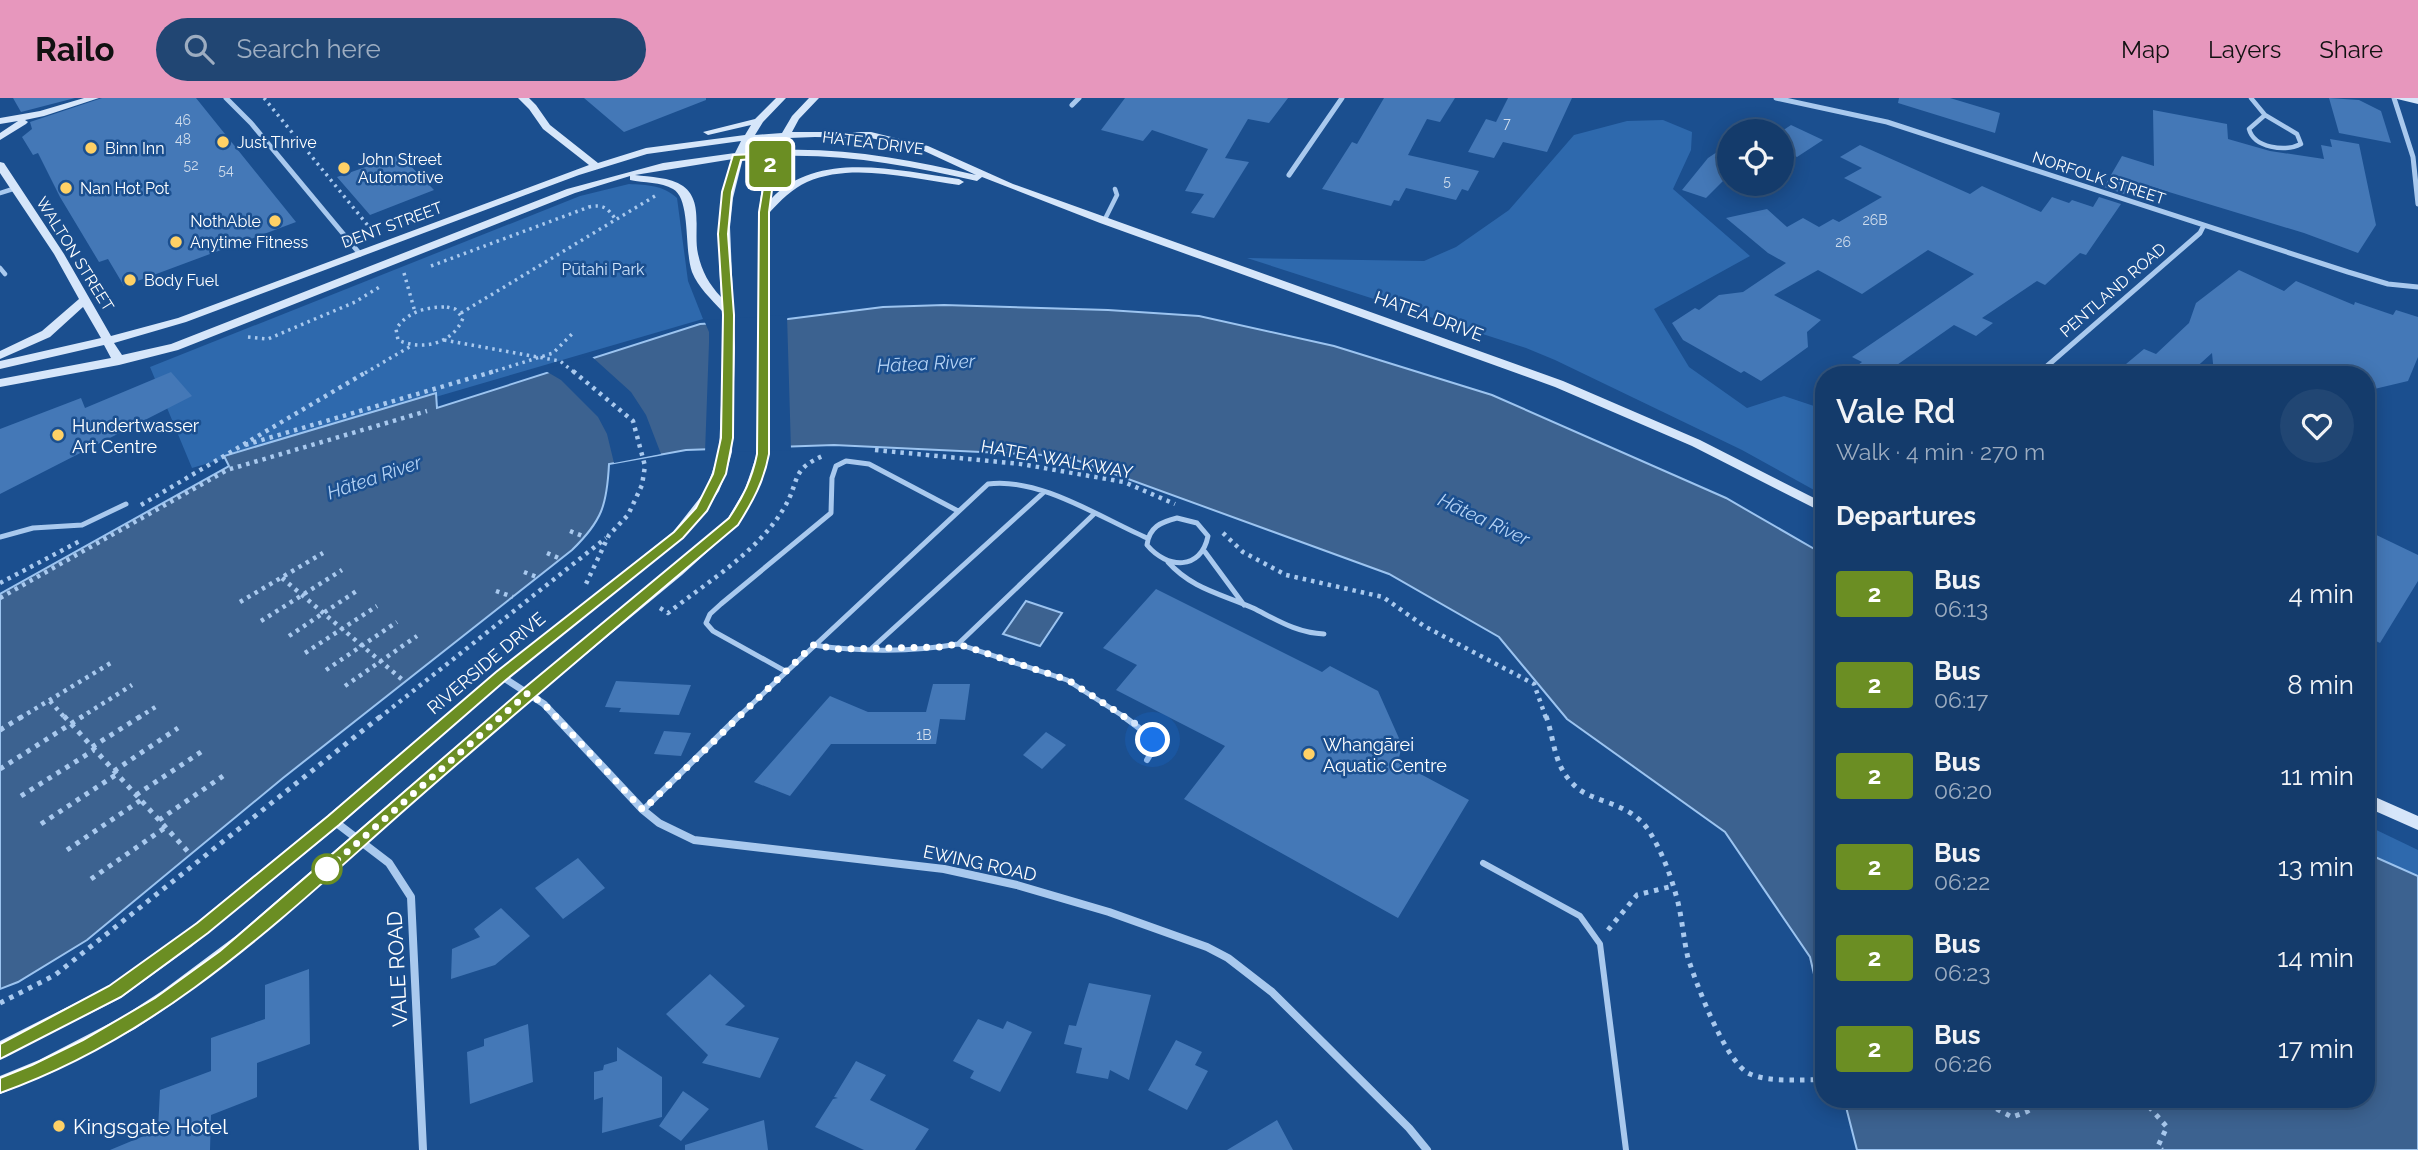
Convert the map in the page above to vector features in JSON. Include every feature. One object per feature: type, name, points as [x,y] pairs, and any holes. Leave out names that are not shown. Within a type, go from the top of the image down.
[{"type":"main road","points":[[0,121],[41,114],[93,98]]},
{"type":"main road","points":[[523,98],[533,107],[546,127],[596,166],[635,145],[758,121]]},
{"type":"main road","points":[[745,138],[780,98]]},
{"type":"main road","points":[[0,1084],[35,1072],[89,1046],[161,1004],[226,956],[528,693],[645,598],[733,521],[750,497],[759,475],[763,454],[764,212],[769,168],[784,135],[800,110],[814,98]]},
{"type":"main road","points":[[2396,98],[2418,101]]},
{"type":"main road","points":[[0,141],[15,126],[41,114]]},
{"type":"main road","name":"HATEA DRIVE","points":[[745,138],[843,133],[886,137],[925,148],[1009,186],[1559,384],[1696,443],[1815,504]]},
{"type":"main road","name":"DENT STREET","points":[[0,365],[182,320],[596,166],[674,145],[745,138]]},
{"type":"main road","name":"RIVERSIDE DRIVE","points":[[0,1050],[104,998],[220,915],[501,676],[678,535],[701,511],[713,492],[724,460],[727,438],[728,312],[724,212],[736,157],[745,138]]},
{"type":"main road","name":"HATEA DRIVE","points":[[736,157],[825,153],[883,159],[1009,186]]},
{"type":"main road","name":"DENT STREET","points":[[0,383],[120,361],[199,338],[570,191],[615,177],[736,157]]},
{"type":"main road","name":"WALTON STREET","points":[[0,165],[86,299],[120,361]]},
{"type":"main road","points":[[764,212],[780,194],[797,183],[820,174],[839,171],[868,171],[1009,186]]},
{"type":"main road","points":[[615,177],[675,183],[686,193],[692,207],[692,254],[697,273],[728,312]]},
{"type":"main road","points":[[0,355],[46,334],[86,299]]},
{"type":"main road","points":[[2375,804],[2418,823]]},
{"type":"street","points":[[226,98],[251,123],[360,254]]},
{"type":"street","points":[[1072,106],[1079,98]]},
{"type":"street","points":[[1289,175],[1342,98]]},
{"type":"street","name":"NORFOLK STREET","points":[[1776,98],[1888,122],[2374,280],[2416,285]]},
{"type":"street","points":[[2396,98],[2413,157],[2418,204]]},
{"type":"street","name":"PENTLAND ROAD","points":[[2047,366],[2200,233],[2204,225]]},
{"type":"street","name":"EWING ROAD","points":[[501,676],[544,704],[643,810],[659,823],[694,840],[944,869],[1017,885],[1109,912],[1207,947],[1228,958],[1272,992],[1409,1128],[1427,1150]]},
{"type":"street","name":"VALE ROAD","points":[[333,821],[361,839],[391,864],[406,884],[411,897],[423,1150]]},
{"type":"lane","points":[[2251,98],[2265,115],[2297,134],[2301,144],[2290,149],[2264,144],[2254,139],[2249,129],[2265,115]]},
{"type":"lane","points":[[0,193],[16,188]]},
{"type":"lane","points":[[1104,221],[1117,195],[1115,189]]},
{"type":"lane","points":[[0,268],[5,274]]},
{"type":"lane","points":[[785,671],[713,631],[706,623],[710,614],[721,604],[834,509],[831,479],[836,466],[846,461],[869,464],[958,511]]},
{"type":"lane","points":[[643,810],[785,671],[992,482],[1014,482],[1147,538]]},
{"type":"lane","points":[[872,648],[1043,493]]},
{"type":"lane","points":[[0,537],[33,528],[82,525],[126,504]]},
{"type":"lane","points":[[958,644],[1093,515]]},
{"type":"lane","points":[[1147,538],[1157,524],[1167,520],[1188,519],[1197,523],[1208,536],[1205,552],[1244,605]]},
{"type":"lane","points":[[1147,538],[1151,553],[1168,562],[1188,580],[1298,631],[1324,634]]},
{"type":"lane","points":[[1168,562],[1189,562],[1205,552]]},
{"type":"lane","points":[[813,645],[838,649],[941,647],[958,644],[1068,680],[1095,695],[1148,732],[1153,740],[1153,751],[1147,760]]},
{"type":"lane","points":[[1483,863],[1580,916],[1600,944],[1626,1150]]},
{"type":"path","points":[[264,98],[380,241]]},
{"type":"path","points":[[461,313],[675,183]]},
{"type":"path","points":[[428,268],[599,205],[609,209],[616,220]]},
{"type":"path","points":[[404,269],[403,281],[415,298],[415,312]]},
{"type":"path","points":[[403,277],[416,272]]},
{"type":"path","points":[[245,337],[268,339],[355,302],[382,285]]},
{"type":"path","points":[[411,346],[403,344],[395,335],[400,323],[415,312],[447,307],[461,313],[463,318],[458,329],[444,340]]},
{"type":"path","points":[[237,448],[553,353],[574,332]]},
{"type":"path","points":[[0,1003],[55,975],[609,535],[628,515],[642,485],[645,466],[633,421],[560,361],[444,340],[411,346],[135,509]]},
{"type":"path","points":[[0,598],[227,470],[427,411]]},
{"type":"path","name":"HATEA WALKWAY","points":[[864,450],[1021,464],[1124,482],[1178,505]]},
{"type":"path","points":[[645,598],[667,613],[749,546],[775,521],[790,501],[797,470],[801,465],[836,453]]},
{"type":"path","points":[[0,583],[89,536],[82,525]]},
{"type":"path","points":[[1219,526],[1229,541],[1269,567],[1306,582],[1370,592],[1383,597],[1424,626],[1534,684],[1554,739],[1555,759],[1574,786],[1629,811],[1647,828],[1661,853],[1673,886],[1689,960],[1719,1035],[1734,1061],[1747,1073],[1760,1077],[1815,1079]]},
{"type":"path","points":[[570,531],[585,537]]},
{"type":"path","points":[[601,596],[584,585],[609,535]]},
{"type":"path","points":[[240,602],[323,553]]},
{"type":"path","points":[[547,553],[561,559]]},
{"type":"path","points":[[261,621],[342,570]]},
{"type":"path","points":[[524,572],[537,577]]},
{"type":"path","points":[[282,578],[405,682]]},
{"type":"path","points":[[289,636],[358,590]]},
{"type":"path","points":[[496,590],[513,597]]},
{"type":"path","points":[[306,653],[377,606]]},
{"type":"path","points":[[326,670],[397,621]]},
{"type":"path","points":[[345,685],[417,636]]},
{"type":"path","points":[[0,730],[114,661]]},
{"type":"path","points":[[0,769],[131,685]]},
{"type":"path","points":[[50,701],[191,855]]},
{"type":"path","points":[[21,796],[157,706]]},
{"type":"path","points":[[41,824],[178,729]]},
{"type":"path","points":[[136,795],[201,752]]},
{"type":"path","points":[[159,820],[223,776]]},
{"type":"path","points":[[66,850],[141,800]]},
{"type":"path","points":[[91,879],[166,827]]},
{"type":"path","points":[[1600,944],[1613,921],[1637,895],[1673,886]]},
{"type":"path","points":[[1993,1108],[2009,1118],[2019,1118],[2034,1108]]},
{"type":"path","points":[[2150,1108],[2166,1127],[2158,1146],[2162,1150]]},
{"type":"green space","points":[[1663,120],[1692,132],[1691,150],[1673,189],[1750,256],[1654,309],[1689,367],[1747,408],[1784,396],[1815,406],[1815,491],[1742,450],[1526,348],[1247,258],[1424,261],[1456,247],[1509,210],[1574,135],[1627,121]]},
{"type":"green space","name":"Pūtahi Park","points":[[629,184],[660,188],[677,198],[688,281],[703,319],[192,468],[150,367],[580,196]]},
{"type":"green space","points":[[2375,829],[2418,850],[2418,876],[2375,857]]},
{"type":"water","name":"Hātea River","points":[[944,305],[1199,316],[1334,346],[1492,395],[1726,498],[1815,549],[1815,979],[1810,957],[1725,832],[1567,719],[1499,637],[1389,574],[1065,456],[834,445],[686,450],[609,464],[607,491],[601,512],[590,530],[572,550],[283,778],[87,940],[18,982],[0,989],[0,594],[229,466],[224,456],[436,393],[437,408],[700,324],[788,319],[883,307]]},
{"type":"water","points":[[1026,601],[1062,613],[1040,646],[1003,634]]},
{"type":"water","points":[[2375,857],[2418,876],[2418,1150],[1857,1150],[1846,1108],[2375,1108]]},
{"type":"pier","points":[[787,315],[791,450],[705,453],[709,332],[704,320]]},
{"type":"pier","points":[[590,355],[631,392],[646,415],[661,454],[614,463],[607,434],[598,417],[561,380],[544,370]]},
{"type":"building","points":[[13,98],[75,98],[21,112]]},
{"type":"building","points":[[102,98],[196,98],[296,222],[124,286],[108,259],[99,262],[60,197],[38,153],[33,155],[22,137],[32,129],[30,122]]},
{"type":"building","points":[[584,98],[706,98],[706,100],[624,132]]},
{"type":"building","points":[[1125,98],[1288,98],[1269,123],[1248,119],[1225,158],[1249,162],[1214,218],[1191,213],[1204,194],[1185,191],[1208,149],[1152,130],[1143,141],[1101,130]]},
{"type":"building","points":[[1384,98],[1455,98],[1440,122],[1427,119],[1408,155],[1479,171],[1468,191],[1462,189],[1456,200],[1406,188],[1399,201],[1394,200],[1391,206],[1322,189],[1352,142],[1357,144]]},
{"type":"building","points":[[1508,98],[1572,98],[1547,152],[1503,142],[1494,158],[1468,152],[1486,119],[1496,122]]},
{"type":"building","points":[[1899,98],[1950,98],[2000,113],[1995,133],[1898,103]]},
{"type":"building","points":[[2329,98],[2359,100],[2381,111],[2391,143],[2339,133]]},
{"type":"building","points":[[2153,110],[2227,124],[2228,139],[2270,151],[2324,159],[2321,145],[2332,147],[2330,139],[2359,144],[2376,225],[2358,253],[2304,233],[2136,182],[2127,195],[2104,187],[2122,156],[2154,166]]},
{"type":"building","points":[[1794,126],[1823,140],[1797,157],[1794,156]]},
{"type":"building","points":[[1860,145],[1970,194],[1982,186],[2041,212],[2052,197],[2093,207],[2099,197],[2121,204],[2086,255],[2080,253],[2045,285],[2037,281],[1982,318],[1993,323],[1976,336],[1954,325],[1895,366],[1857,366],[1862,362],[1852,357],[1974,274],[1928,250],[1862,294],[1818,270],[1774,295],[1821,320],[1807,332],[1808,347],[1761,381],[1744,371],[1741,373],[1683,340],[1672,323],[1695,308],[1699,310],[1719,295],[1743,292],[1786,263],[1768,253],[1726,218],[1767,209],[1787,227],[1803,218],[1819,227],[1833,219],[1839,222],[1882,197],[1844,178],[1862,168],[1840,157]]},
{"type":"building","points":[[1717,152],[1717,187],[1706,198],[1682,190],[1708,158]]},
{"type":"building","points":[[400,155],[434,190],[370,215],[337,177]]},
{"type":"building","points":[[2239,270],[2284,291],[2296,281],[2354,305],[2355,302],[2393,315],[2396,310],[2418,317],[2418,357],[2408,381],[2375,389],[2375,366],[2213,366],[2212,353],[2198,366],[2124,366],[2144,349],[2156,354],[2189,323],[2196,303]]},
{"type":"building","name":"Hundertwasser Art Centre","points":[[171,372],[192,396],[0,494],[0,429],[81,398],[85,408]]},
{"type":"building","points":[[2375,534],[2418,555],[2418,581],[2380,643],[2375,640]]},
{"type":"building","name":"Whangārei Aquatic Centre","points":[[1156,589],[1322,672],[1330,666],[1378,691],[1402,745],[1398,762],[1469,800],[1398,918],[1184,799],[1225,746],[1116,690],[1137,665],[1103,648]]},
{"type":"building","points":[[616,681],[691,685],[679,715],[619,712],[621,708],[605,707]]},
{"type":"building","points":[[933,684],[970,684],[965,720],[940,719],[936,744],[831,744],[790,796],[754,782],[830,696],[868,712],[926,712]]},
{"type":"building","points":[[664,731],[691,733],[681,756],[654,754]]},
{"type":"building","points":[[1046,732],[1066,745],[1042,769],[1023,755]]},
{"type":"building","points":[[578,858],[605,888],[563,919],[535,888]]},
{"type":"building","points":[[501,908],[530,936],[495,965],[451,979],[452,949],[480,937],[474,929]]},
{"type":"building","points":[[309,969],[310,1044],[257,1063],[257,1097],[211,1115],[210,1150],[110,1150],[158,1130],[160,1090],[211,1071],[211,1038],[265,1019],[265,985]]},
{"type":"building","points":[[710,974],[745,1006],[725,1025],[779,1038],[760,1078],[702,1063],[708,1055],[666,1014]]},
{"type":"building","points":[[1089,983],[1151,995],[1129,1080],[1110,1070],[1108,1079],[1076,1073],[1082,1048],[1064,1044],[1069,1025],[1076,1026]]},
{"type":"building","points":[[978,1019],[1003,1029],[1007,1021],[1032,1032],[1000,1092],[970,1078],[974,1071],[953,1061]]},
{"type":"building","points":[[528,1024],[533,1082],[470,1104],[467,1052],[484,1046],[484,1039]]},
{"type":"building","points":[[1176,1040],[1202,1052],[1195,1065],[1208,1071],[1187,1110],[1148,1090]]},
{"type":"building","points":[[617,1047],[662,1077],[662,1117],[602,1133],[603,1097],[594,1100],[594,1072],[617,1061]]},
{"type":"building","points":[[856,1061],[886,1075],[870,1100],[929,1129],[915,1150],[864,1150],[815,1127],[833,1099],[838,1098],[834,1097]]},
{"type":"building","points":[[683,1091],[709,1109],[681,1141],[659,1126]]},
{"type":"building","points":[[764,1120],[768,1150],[685,1150],[685,1145]]},
{"type":"building","points":[[1277,1120],[1293,1150],[1227,1150]]},
{"type":"bus line","name":"2","points":[[0,1050],[115,992],[150,968],[254,887],[501,676],[678,535],[701,511],[720,474],[727,438],[728,315],[723,234],[727,192],[736,157],[774,155],[769,168],[764,212],[763,454],[759,475],[750,497],[733,521],[645,598],[528,693],[226,956],[161,1004],[89,1046],[35,1072],[0,1084]]},
{"type":"place","name":"Just Thrive","points":[[223,142]]},
{"type":"place","name":"Binn Inn","points":[[91,148]]},
{"type":"place","name":"John Street Automotive","points":[[344,168]]},
{"type":"place","name":"Nan Hot Pot","points":[[66,188]]},
{"type":"place","name":"NothAble","points":[[275,221]]},
{"type":"place","name":"Anytime Fitness","points":[[176,242]]},
{"type":"place","name":"Body Fuel","points":[[130,280]]},
{"type":"place","name":"Hundertwasser Art Centre","points":[[58,435]]},
{"type":"place","name":"Whangārei Aquatic Centre","points":[[1309,754]]},
{"type":"place","name":"Kingsgate Hotel","points":[[59,1126]]},
{"type":"route","points":[[327,869],[323,873],[528,693],[544,704],[643,810],[813,645],[838,649],[941,647],[958,644],[1068,680],[1095,695],[1148,732],[1153,740]]}]
